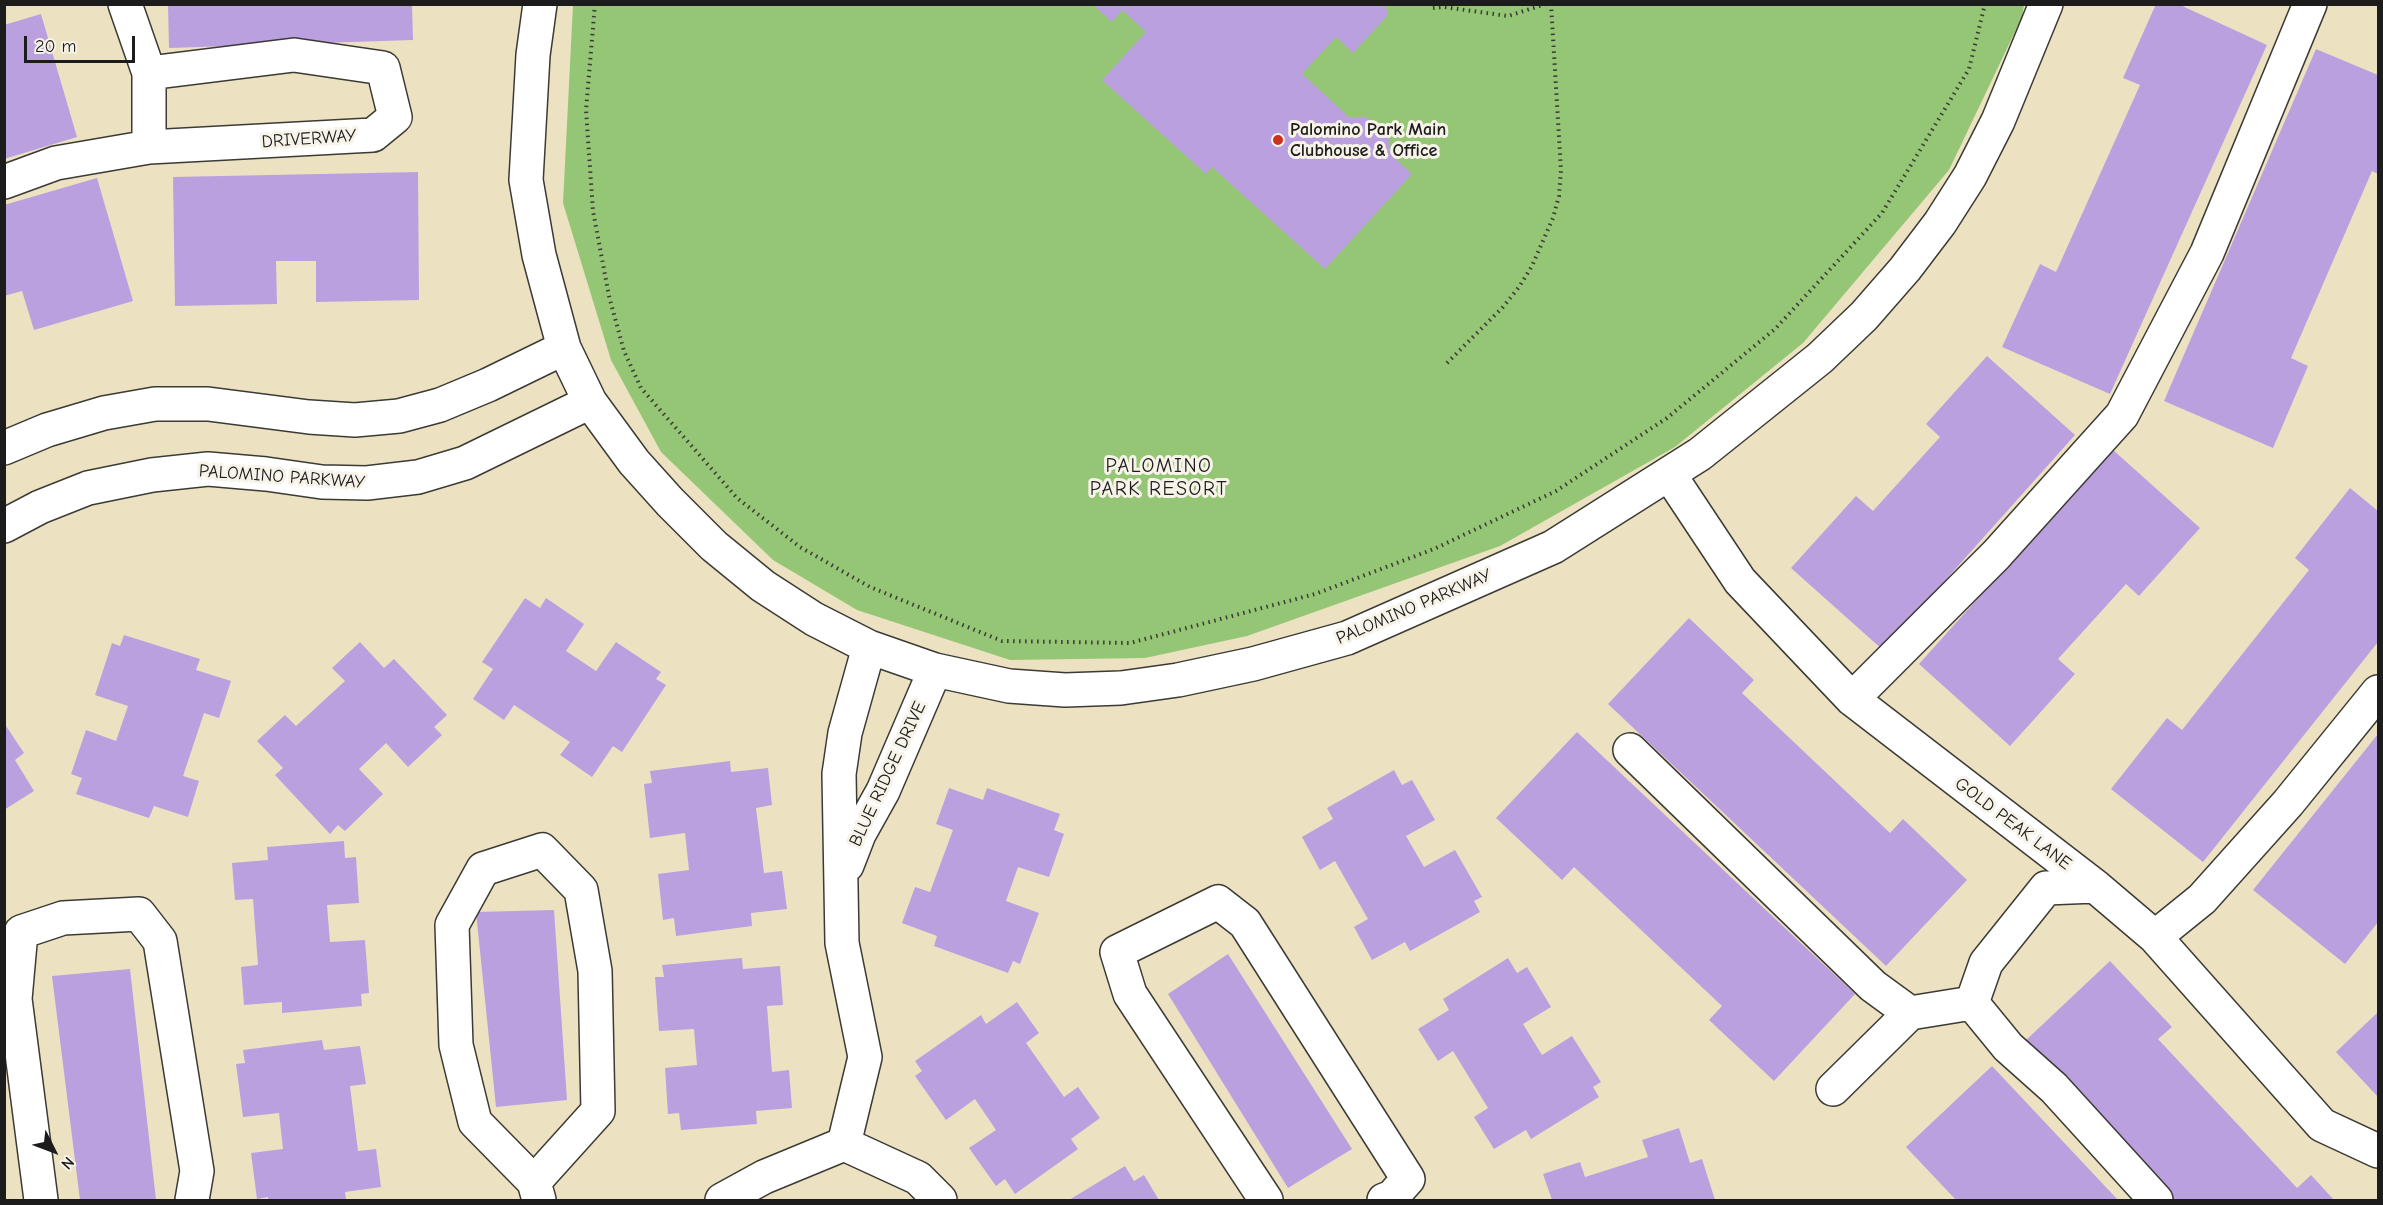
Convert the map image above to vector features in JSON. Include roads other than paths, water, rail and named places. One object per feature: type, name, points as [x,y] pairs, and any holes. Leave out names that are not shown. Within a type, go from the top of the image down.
[{"type":"street","points":[[4,182],[56,163],[149,147],[149,73],[125,4]]},
{"type":"street","name":"PALOMINO PARKWAY","points":[[540,4],[532,66],[526,180],[539,255],[564,348],[590,402],[634,462],[714,546],[763,586],[814,619],[869,647],[935,670],[1008,686],[1065,690],[1121,688],[1178,680],[1263,661],[1347,638],[1553,547],[1700,454],[1820,358],[1864,316],[1905,269],[1940,223],[1970,176],[1998,121],[2046,4]]},
{"type":"street","points":[[1852,699],[1996,555],[2122,415],[2207,253],[2310,4]]},
{"type":"street","name":"DRIVERWAY","points":[[149,73],[294,55],[383,68],[395,117],[373,135],[149,147]]},
{"type":"street","points":[[4,448],[46,430],[104,413],[155,404],[208,404],[309,417],[354,420],[399,416],[440,405],[488,385],[564,348]]},
{"type":"street","name":"PALOMINO PARKWAY","points":[[4,526],[40,507],[88,488],[152,475],[208,469],[322,482],[367,483],[418,477],[465,463],[590,402]]},
{"type":"street","name":"GOLD PEAK LANE","points":[[1669,474],[1740,581],[1852,699],[2095,886],[2155,937],[2322,1125],[2379,1151]]},
{"type":"street","name":"BLUE RIDGE DRIVE","points":[[844,1144],[865,1057],[842,943],[839,774],[845,733],[869,647]]},
{"type":"street","name":"BLUE RIDGE DRIVE","points":[[842,878],[859,834],[883,791],[935,670]]},
{"type":"street","points":[[2155,937],[2210,891],[2288,803],[2379,692]]},
{"type":"street","points":[[1630,750],[1873,986],[1910,1013]]},
{"type":"street","points":[[542,850],[582,890],[595,971],[598,1111],[537,1191],[475,1122],[456,1045],[452,925],[483,868],[542,850]]},
{"type":"street","points":[[1972,1003],[1986,963],[2046,888],[2095,886]]},
{"type":"street","points":[[1266,1200],[1130,994],[1117,952],[1218,902],[1245,923],[1408,1179],[1392,1197],[1384,1200]]},
{"type":"street","points":[[41,1200],[15,999],[21,932],[63,918],[140,914],[160,941],[198,1171],[192,1200]]},
{"type":"street","points":[[1833,1089],[1910,1013],[1972,1003]]},
{"type":"street","points":[[1972,1003],[2008,1047],[2054,1088],[2156,1200]]},
{"type":"street","points":[[722,1200],[764,1177],[844,1144],[918,1178],[940,1200]]},
{"type":"place","name":"Palomino Park Main Clubhouse & Office","points":[[1278,140]]},
{"type":"district","name":"PALOMINO PARK RESORT","points":[[1159,478]]}]
